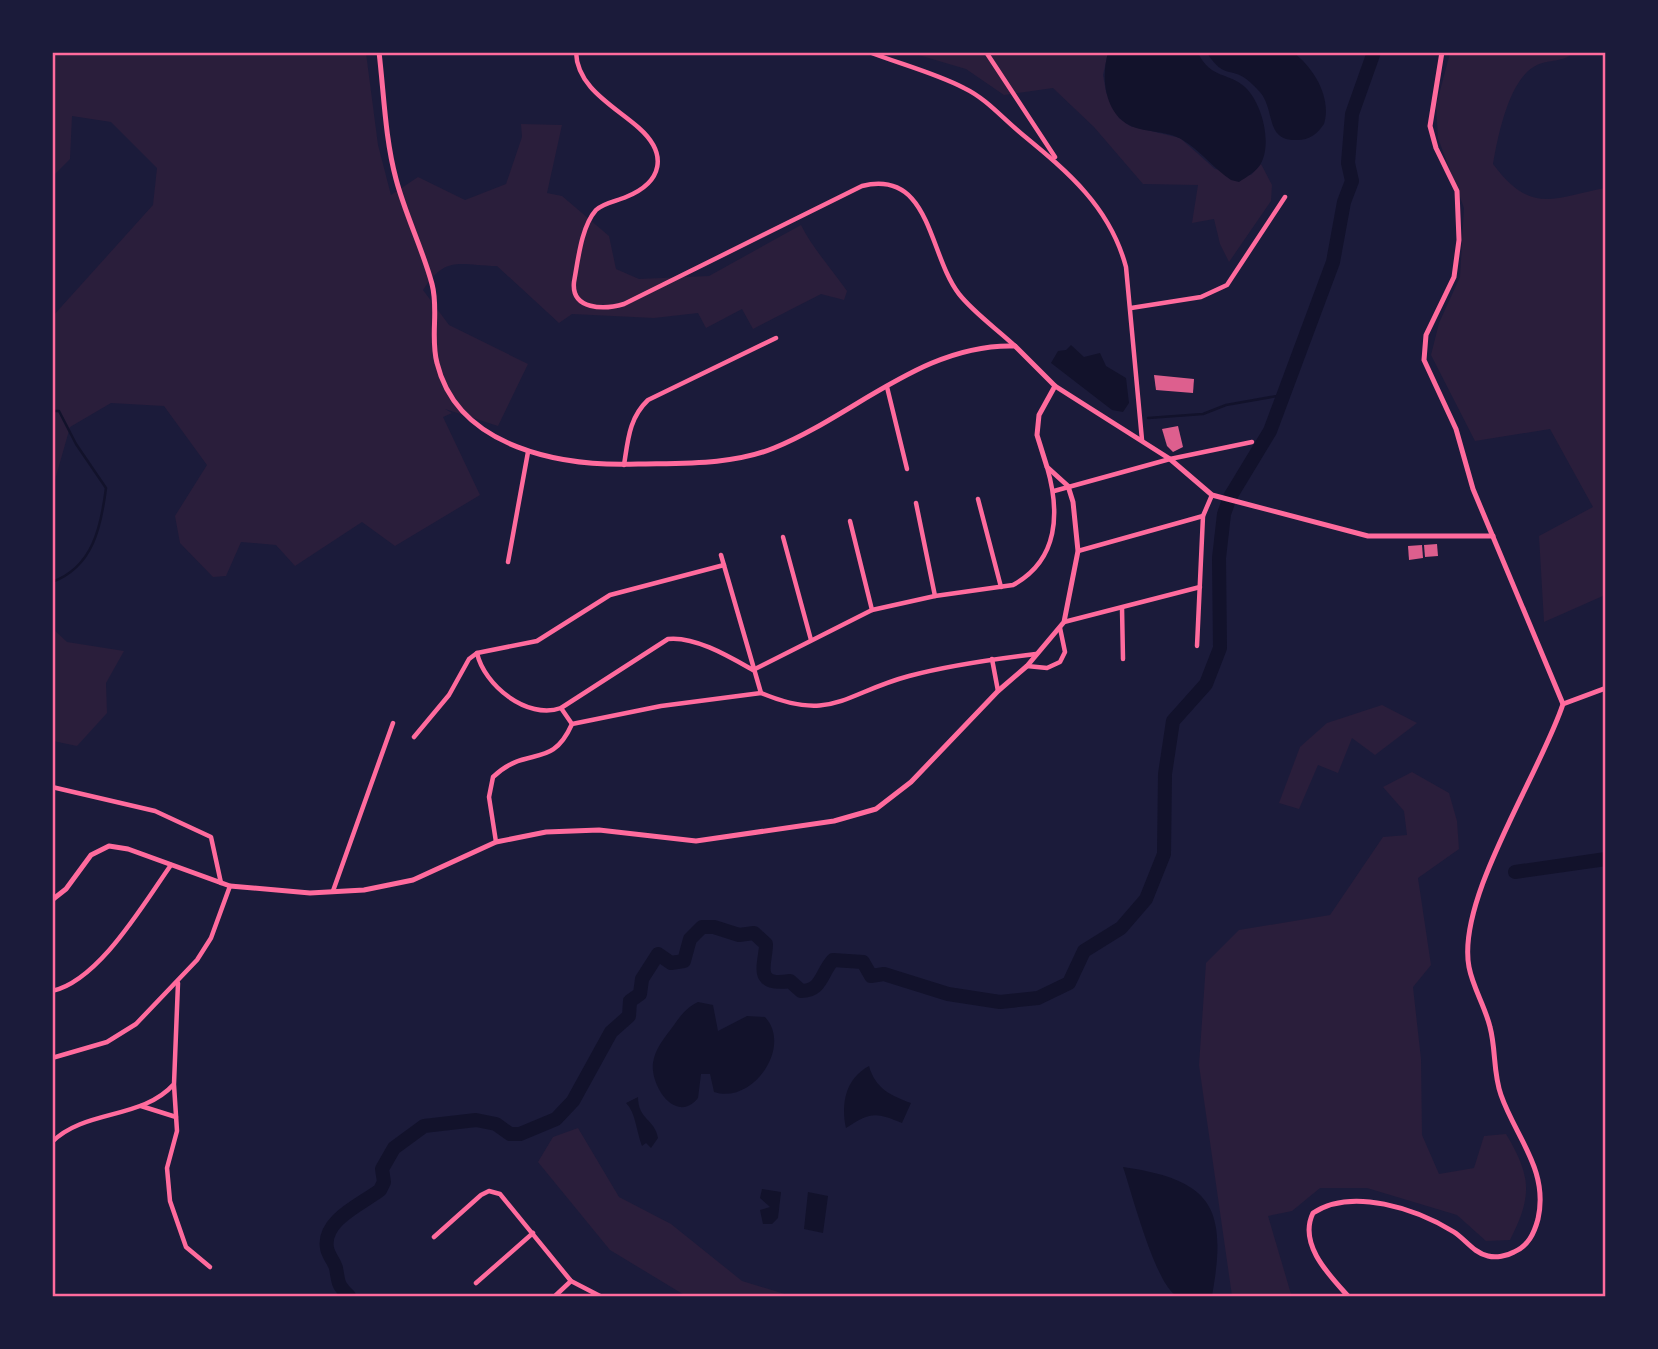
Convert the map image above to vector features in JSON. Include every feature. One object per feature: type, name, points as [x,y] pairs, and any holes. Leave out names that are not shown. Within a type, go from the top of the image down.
[{"type":"street","points":[[379,52],[395,177],[435,299],[434,352],[440,374],[449,394],[461,409],[504,441],[528,452],[563,460],[624,465],[750,456],[794,438],[957,351],[992,345],[1015,346]]},
{"type":"street","points":[[576,52],[577,66],[584,82],[651,140],[659,158],[654,176],[647,185],[597,209],[583,241],[573,282],[577,300],[603,308],[624,304],[862,186],[888,184],[911,195],[919,207],[947,277],[960,296],[1055,386],[1170,459],[1212,495],[1368,536],[1493,536]]},
{"type":"street","points":[[869,52],[962,86],[982,98],[1057,161]]},
{"type":"street","points":[[986,52],[1057,161],[1107,219],[1120,242],[1126,267],[1142,440]]},
{"type":"street","points":[[1442,52],[1430,126],[1436,148],[1457,191],[1459,240],[1454,277],[1426,335],[1424,360],[1456,429],[1473,489],[1563,704]]},
{"type":"street","points":[[1130,308],[1201,297],[1227,285],[1285,197]]},
{"type":"street","points":[[624,465],[630,426],[638,409],[648,400],[776,338]]},
{"type":"street","points":[[753,670],[872,610],[936,596],[1001,587],[1023,580],[1048,551],[1056,513],[1054,492],[1037,425],[1039,415],[1055,386]]},
{"type":"street","points":[[887,387],[907,469]]},
{"type":"street","points":[[1054,492],[1170,459],[1252,442]]},
{"type":"street","points":[[508,562],[528,452]]},
{"type":"street","points":[[52,901],[66,889],[91,855],[109,846],[128,849],[230,887],[310,893],[364,890],[413,880],[496,842],[546,832],[589,830],[696,841],[858,816],[876,809],[911,782],[998,691],[1027,666],[1065,622],[1078,551],[1068,486],[1047,467]]},
{"type":"street","points":[[1198,646],[1203,516],[1212,495]]},
{"type":"street","points":[[978,499],[1001,587]]},
{"type":"street","points":[[916,503],[936,596]]},
{"type":"street","points":[[1078,551],[1203,516]]},
{"type":"street","points":[[850,521],[872,610]]},
{"type":"street","points":[[783,537],[811,640]]},
{"type":"street","points":[[721,555],[761,693]]},
{"type":"street","points":[[414,737],[449,695],[469,659],[477,653],[537,641],[610,595],[724,565]]},
{"type":"street","points":[[1065,622],[1200,587]]},
{"type":"street","points":[[1122,608],[1123,659]]},
{"type":"street","points":[[1027,666],[1046,668],[1060,662],[1065,652],[1060,628]]},
{"type":"street","points":[[477,653],[480,668],[488,680],[522,704],[537,712],[549,713],[668,639],[682,639],[753,670]]},
{"type":"street","points":[[496,842],[489,797],[493,777],[516,759],[552,753],[561,744],[572,724],[661,706],[761,693],[786,704],[807,708],[829,706],[890,681],[992,659],[1036,654]]},
{"type":"street","points":[[992,659],[998,691]]},
{"type":"street","points":[[1348,1297],[1321,1263],[1309,1236],[1313,1213],[1324,1205],[1362,1202],[1401,1209],[1442,1226],[1488,1256],[1516,1252],[1535,1230],[1539,1214],[1537,1172],[1501,1096],[1490,1028],[1471,975],[1467,940],[1469,923],[1492,862],[1563,704],[1605,688]]},
{"type":"street","points":[[561,708],[572,724]]},
{"type":"street","points":[[333,891],[393,723]]},
{"type":"street","points":[[52,787],[155,811],[211,837],[221,883]]},
{"type":"street","points":[[52,991],[75,983],[86,974],[136,914],[171,865]]},
{"type":"street","points":[[52,1058],[123,1035],[178,982],[211,938],[230,887]]},
{"type":"street","points":[[178,982],[174,1084],[176,1140],[166,1174],[173,1215],[186,1247],[210,1267]]},
{"type":"street","points":[[52,1142],[70,1127],[154,1100],[174,1084]]},
{"type":"street","points":[[141,1106],[176,1117]]},
{"type":"street","points":[[434,1237],[465,1206],[481,1195],[495,1192],[503,1196],[571,1281],[600,1297]]},
{"type":"street","points":[[476,1283],[533,1233]]},
{"type":"street","points":[[555,1297],[571,1281]]},
{"type":"shaded area","points":[[53,53],[366,53],[378,145],[391,195],[418,177],[465,200],[506,184],[522,137],[521,124],[562,125],[547,193],[562,196],[609,236],[616,269],[639,279],[709,276],[801,225],[847,291],[844,300],[821,294],[753,329],[742,309],[706,328],[698,313],[654,318],[572,314],[559,323],[497,266],[454,264],[446,267],[431,279],[423,290],[449,325],[528,364],[498,426],[445,409],[452,413],[443,417],[480,495],[395,546],[362,522],[295,566],[276,545],[241,542],[226,576],[213,577],[180,543],[175,516],[207,465],[164,406],[111,403],[70,427],[53,487],[53,316],[153,205],[157,168],[111,122],[72,116],[70,159],[53,176]]},
{"type":"shaded area","points":[[912,53],[1108,53],[1103,75],[1106,92],[1119,118],[1130,126],[1180,138],[1215,169],[1251,175],[1261,164],[1272,185],[1271,201],[1229,262],[1220,244],[1214,219],[1192,223],[1198,185],[1143,184],[1094,127],[1053,88],[1004,95],[966,69]]},
{"type":"shaded area","points":[[1108,53],[1198,53],[1208,67],[1239,82],[1251,94],[1264,124],[1266,146],[1260,165],[1239,182],[1231,180],[1181,139],[1129,125],[1114,112],[1106,93]]},
{"type":"shaded area","points":[[1207,53],[1294,53],[1320,84],[1326,104],[1324,124],[1306,139],[1281,137],[1273,127],[1260,92],[1243,77],[1219,67]]},
{"type":"shaded area","points":[[1450,53],[1573,53],[1565,58],[1537,65],[1519,82],[1506,109],[1493,164],[1519,191],[1531,197],[1557,198],[1605,188],[1605,595],[1544,622],[1539,536],[1593,507],[1550,429],[1475,441],[1431,355],[1439,323],[1460,277],[1464,208],[1438,138],[1436,106]]},
{"type":"shaded area","points":[[1071,345],[1084,357],[1100,353],[1106,366],[1126,378],[1129,403],[1123,412],[1112,410],[1051,363],[1058,351],[1066,350]]},
{"type":"shaded area","points":[[53,629],[67,642],[124,651],[106,683],[107,713],[77,746],[53,741]]},
{"type":"shaded area","points":[[1382,705],[1417,723],[1375,755],[1352,738],[1338,773],[1318,765],[1299,809],[1279,803],[1300,747],[1327,723]]},
{"type":"shaded area","points":[[1412,772],[1449,793],[1457,821],[1459,849],[1418,878],[1431,965],[1413,987],[1421,1059],[1422,1135],[1439,1174],[1474,1168],[1484,1136],[1506,1134],[1524,1174],[1526,1186],[1523,1210],[1510,1240],[1486,1241],[1457,1215],[1367,1188],[1320,1188],[1292,1211],[1268,1216],[1291,1294],[1232,1296],[1199,1065],[1206,963],[1239,930],[1330,915],[1383,837],[1407,835],[1404,811],[1383,787]]},
{"type":"shaded area","points":[[698,1002],[713,1005],[718,1031],[747,1016],[765,1017],[772,1029],[774,1043],[764,1071],[754,1082],[742,1090],[728,1094],[714,1092],[710,1074],[701,1074],[698,1098],[690,1105],[681,1107],[673,1105],[660,1091],[653,1072],[653,1063],[658,1047],[668,1033],[684,1012]]},
{"type":"shaded area","points":[[869,1066],[880,1086],[911,1103],[902,1123],[873,1115],[846,1128],[844,1110],[847,1093],[855,1078]]},
{"type":"shaded area","points":[[638,1097],[641,1110],[654,1127],[658,1138],[651,1148],[646,1143],[642,1146],[634,1117],[626,1103]]},
{"type":"shaded area","points":[[578,1128],[619,1197],[671,1224],[742,1281],[791,1296],[686,1296],[610,1250],[538,1162],[553,1137]]},
{"type":"shaded area","points":[[1123,1167],[1177,1180],[1194,1190],[1207,1203],[1214,1219],[1217,1240],[1212,1296],[1182,1297],[1174,1294],[1166,1285],[1151,1254]]},
{"type":"shaded area","points":[[762,1189],[781,1192],[778,1218],[772,1224],[763,1224],[760,1210],[770,1207],[760,1198]]},
{"type":"shaded area","points":[[808,1192],[828,1196],[823,1233],[804,1229]]},
{"type":"building","points":[[1154,375],[1194,379],[1193,393],[1156,390]]},
{"type":"building","points":[[1178,426],[1183,447],[1173,452],[1167,446],[1162,429]]},
{"type":"building","points":[[1437,544],[1438,556],[1425,557],[1424,545]]},
{"type":"building","points":[[1422,545],[1423,558],[1409,560],[1408,546]]},
{"type":"waterway","points":[[349,1296],[339,1283],[328,1251],[327,1238],[337,1221],[380,1190],[384,1182],[382,1169],[394,1148],[424,1126],[476,1120],[496,1124],[510,1134],[520,1134],[556,1119],[573,1101],[611,1032],[629,1016],[630,1001],[640,994],[642,979],[658,954],[671,963],[684,961],[690,939],[702,927],[714,927],[739,935],[754,933],[766,944],[766,977],[778,982],[790,981],[801,991],[817,985],[833,960],[863,962],[871,976],[884,974],[948,994],[1000,1002],[1038,998],[1069,983],[1084,951],[1121,928],[1146,899],[1164,854],[1165,774],[1173,721],[1206,684],[1220,648],[1219,558],[1224,514],[1230,497],[1270,431],[1333,262],[1344,202],[1352,181],[1348,163],[1352,114],[1374,52]]},
{"type":"waterway","points":[[1148,418],[1203,414],[1226,405],[1277,396],[1281,399]]},
{"type":"waterway","points":[[52,411],[59,411],[76,444],[106,488],[98,531],[86,556],[66,575],[52,582]]},
{"type":"waterway","points":[[1515,872],[1606,859]]}]
